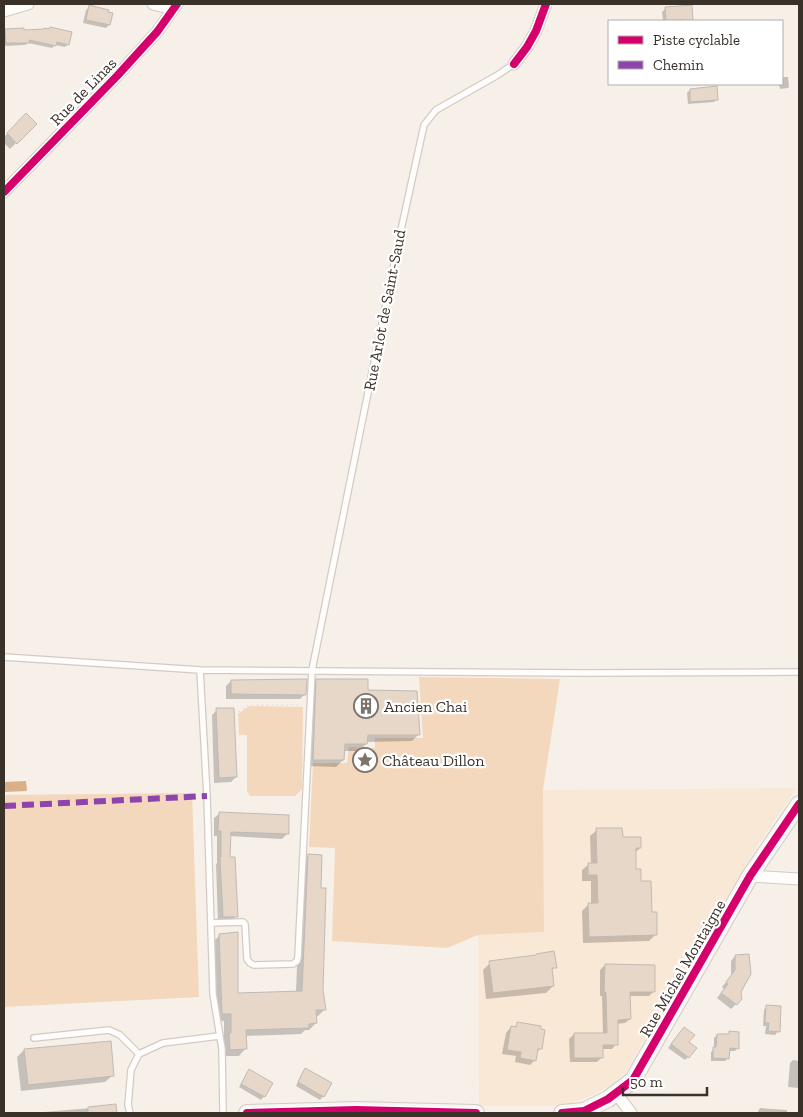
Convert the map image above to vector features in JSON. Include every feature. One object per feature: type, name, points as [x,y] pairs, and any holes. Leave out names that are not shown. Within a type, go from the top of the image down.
[{"type":"street","points":[[4,11],[28,4]]},
{"type":"street","points":[[153,4],[175,6]]},
{"type":"street","name":"Rue Arlot de Saint-Saud","points":[[514,64],[528,48],[546,4]]},
{"type":"street","name":"Rue de Linas","points":[[4,192],[117,76],[157,32],[175,6]]},
{"type":"street","name":"Rue Michel Montaigne","points":[[562,1113],[584,1110],[608,1099],[633,1080],[750,876],[799,804]]},
{"type":"street","points":[[750,876],[799,879]]},
{"type":"street","points":[[616,1093],[631,1113]]},
{"type":"street","points":[[247,1113],[356,1110],[476,1113]]},
{"type":"lane","name":"Rue Arlot de Saint-Saud","points":[[211,923],[243,922],[246,924],[247,959],[250,964],[293,964],[297,961],[312,670],[398,238],[424,125],[436,110],[514,64]]},
{"type":"lane","points":[[4,657],[200,670],[586,673],[799,672]]},
{"type":"lane","points":[[200,670],[207,796],[213,994],[222,1049],[223,1113]]},
{"type":"lane","points":[[34,1038],[109,1030],[120,1036],[139,1054]]},
{"type":"lane","points":[[130,1113],[128,1105],[131,1070],[139,1054],[163,1043],[220,1036]]},
{"type":"path","points":[[239,712],[248,705],[310,705]]},
{"type":"shaded area","points":[[419,677],[560,679],[543,790],[544,932],[478,935],[447,948],[332,941],[335,848],[309,847],[313,763],[347,763],[349,747],[375,748],[375,738],[423,738]]},
{"type":"shaded area","points":[[249,706],[303,707],[302,789],[295,796],[250,796],[247,791],[247,735],[239,735],[238,714]]},
{"type":"shaded area","points":[[26,781],[27,791],[4,792],[4,782]]},
{"type":"shaded area","points":[[797,788],[754,851],[627,1070],[613,1084],[592,1095],[560,1106],[479,1106],[478,935],[544,932],[543,790]]},
{"type":"shaded area","points":[[192,793],[199,997],[4,1007],[4,795]]},
{"type":"building","points":[[89,5],[109,10],[108,12],[113,13],[110,25],[86,20]]},
{"type":"building","points":[[692,5],[693,20],[666,20],[665,7]]},
{"type":"building","points":[[50,27],[72,32],[69,45],[57,42],[56,46],[29,40],[30,43],[6,43],[5,29],[49,29]]},
{"type":"building","points":[[717,86],[718,100],[690,102],[690,89]]},
{"type":"building","points":[[26,113],[37,124],[17,144],[7,133]]},
{"type":"building","points":[[307,679],[306,695],[231,694],[231,680]]},
{"type":"building","name":"Ancien Chai","points":[[316,679],[368,679],[368,690],[417,691],[420,735],[368,735],[367,744],[345,744],[344,760],[313,760]]},
{"type":"building","points":[[216,708],[234,708],[237,777],[219,778]]},
{"type":"building","points":[[219,812],[289,815],[289,834],[231,832],[230,857],[235,857],[238,917],[223,917],[220,858],[221,831],[218,831]]},
{"type":"building","points":[[596,828],[622,828],[623,837],[641,837],[641,848],[636,848],[636,869],[641,869],[641,881],[651,881],[652,912],[657,912],[657,935],[589,937],[588,903],[598,903],[597,875],[588,875],[588,863],[597,863]]},
{"type":"building","points":[[308,854],[322,855],[321,888],[326,888],[323,990],[326,1010],[316,1010],[317,1023],[309,1024],[309,1028],[246,1030],[247,1049],[230,1050],[231,1014],[222,1014],[219,934],[238,932],[238,993],[302,991]]},
{"type":"building","points":[[554,951],[557,968],[552,968],[554,986],[493,993],[489,961]]},
{"type":"building","points":[[749,954],[751,974],[741,992],[742,999],[737,1005],[721,993],[735,970],[735,955]]},
{"type":"building","points":[[605,964],[655,965],[655,992],[630,992],[631,1019],[618,1020],[618,1045],[603,1045],[603,1058],[574,1058],[574,1033],[607,1033],[606,992],[604,992]]},
{"type":"building","points":[[766,1005],[781,1006],[780,1032],[768,1031],[769,1023],[765,1023]]},
{"type":"building","points":[[517,1022],[541,1026],[541,1029],[545,1030],[542,1049],[538,1049],[536,1061],[520,1058],[521,1052],[507,1050],[511,1026],[516,1027]]},
{"type":"building","points":[[684,1027],[695,1035],[689,1042],[697,1048],[689,1058],[671,1044]]},
{"type":"building","points":[[729,1031],[739,1032],[739,1049],[730,1048],[729,1059],[713,1058],[713,1047],[716,1047],[717,1034],[729,1034]]},
{"type":"building","points":[[111,1041],[114,1076],[28,1085],[24,1049]]},
{"type":"building","points":[[305,1068],[332,1083],[324,1097],[298,1082]]},
{"type":"building","points":[[249,1069],[273,1083],[265,1097],[241,1084]]},
{"type":"building","points":[[116,1104],[117,1113],[88,1113],[88,1107]]},
{"type":"marked path","points":[[4,806],[207,796]]},
{"type":"cycle path","points":[[4,192],[117,76],[157,32],[177,4]]},
{"type":"cycle path","points":[[514,64],[536,31],[546,4]]},
{"type":"cycle path","points":[[562,1113],[584,1111],[608,1099],[633,1080],[750,876],[799,804]]},
{"type":"cycle path","points":[[247,1113],[356,1110],[476,1113]]},
{"type":"place","name":"Ancien Chai","points":[[366,706]]},
{"type":"place","name":"Château Dillon","points":[[365,760]]}]
